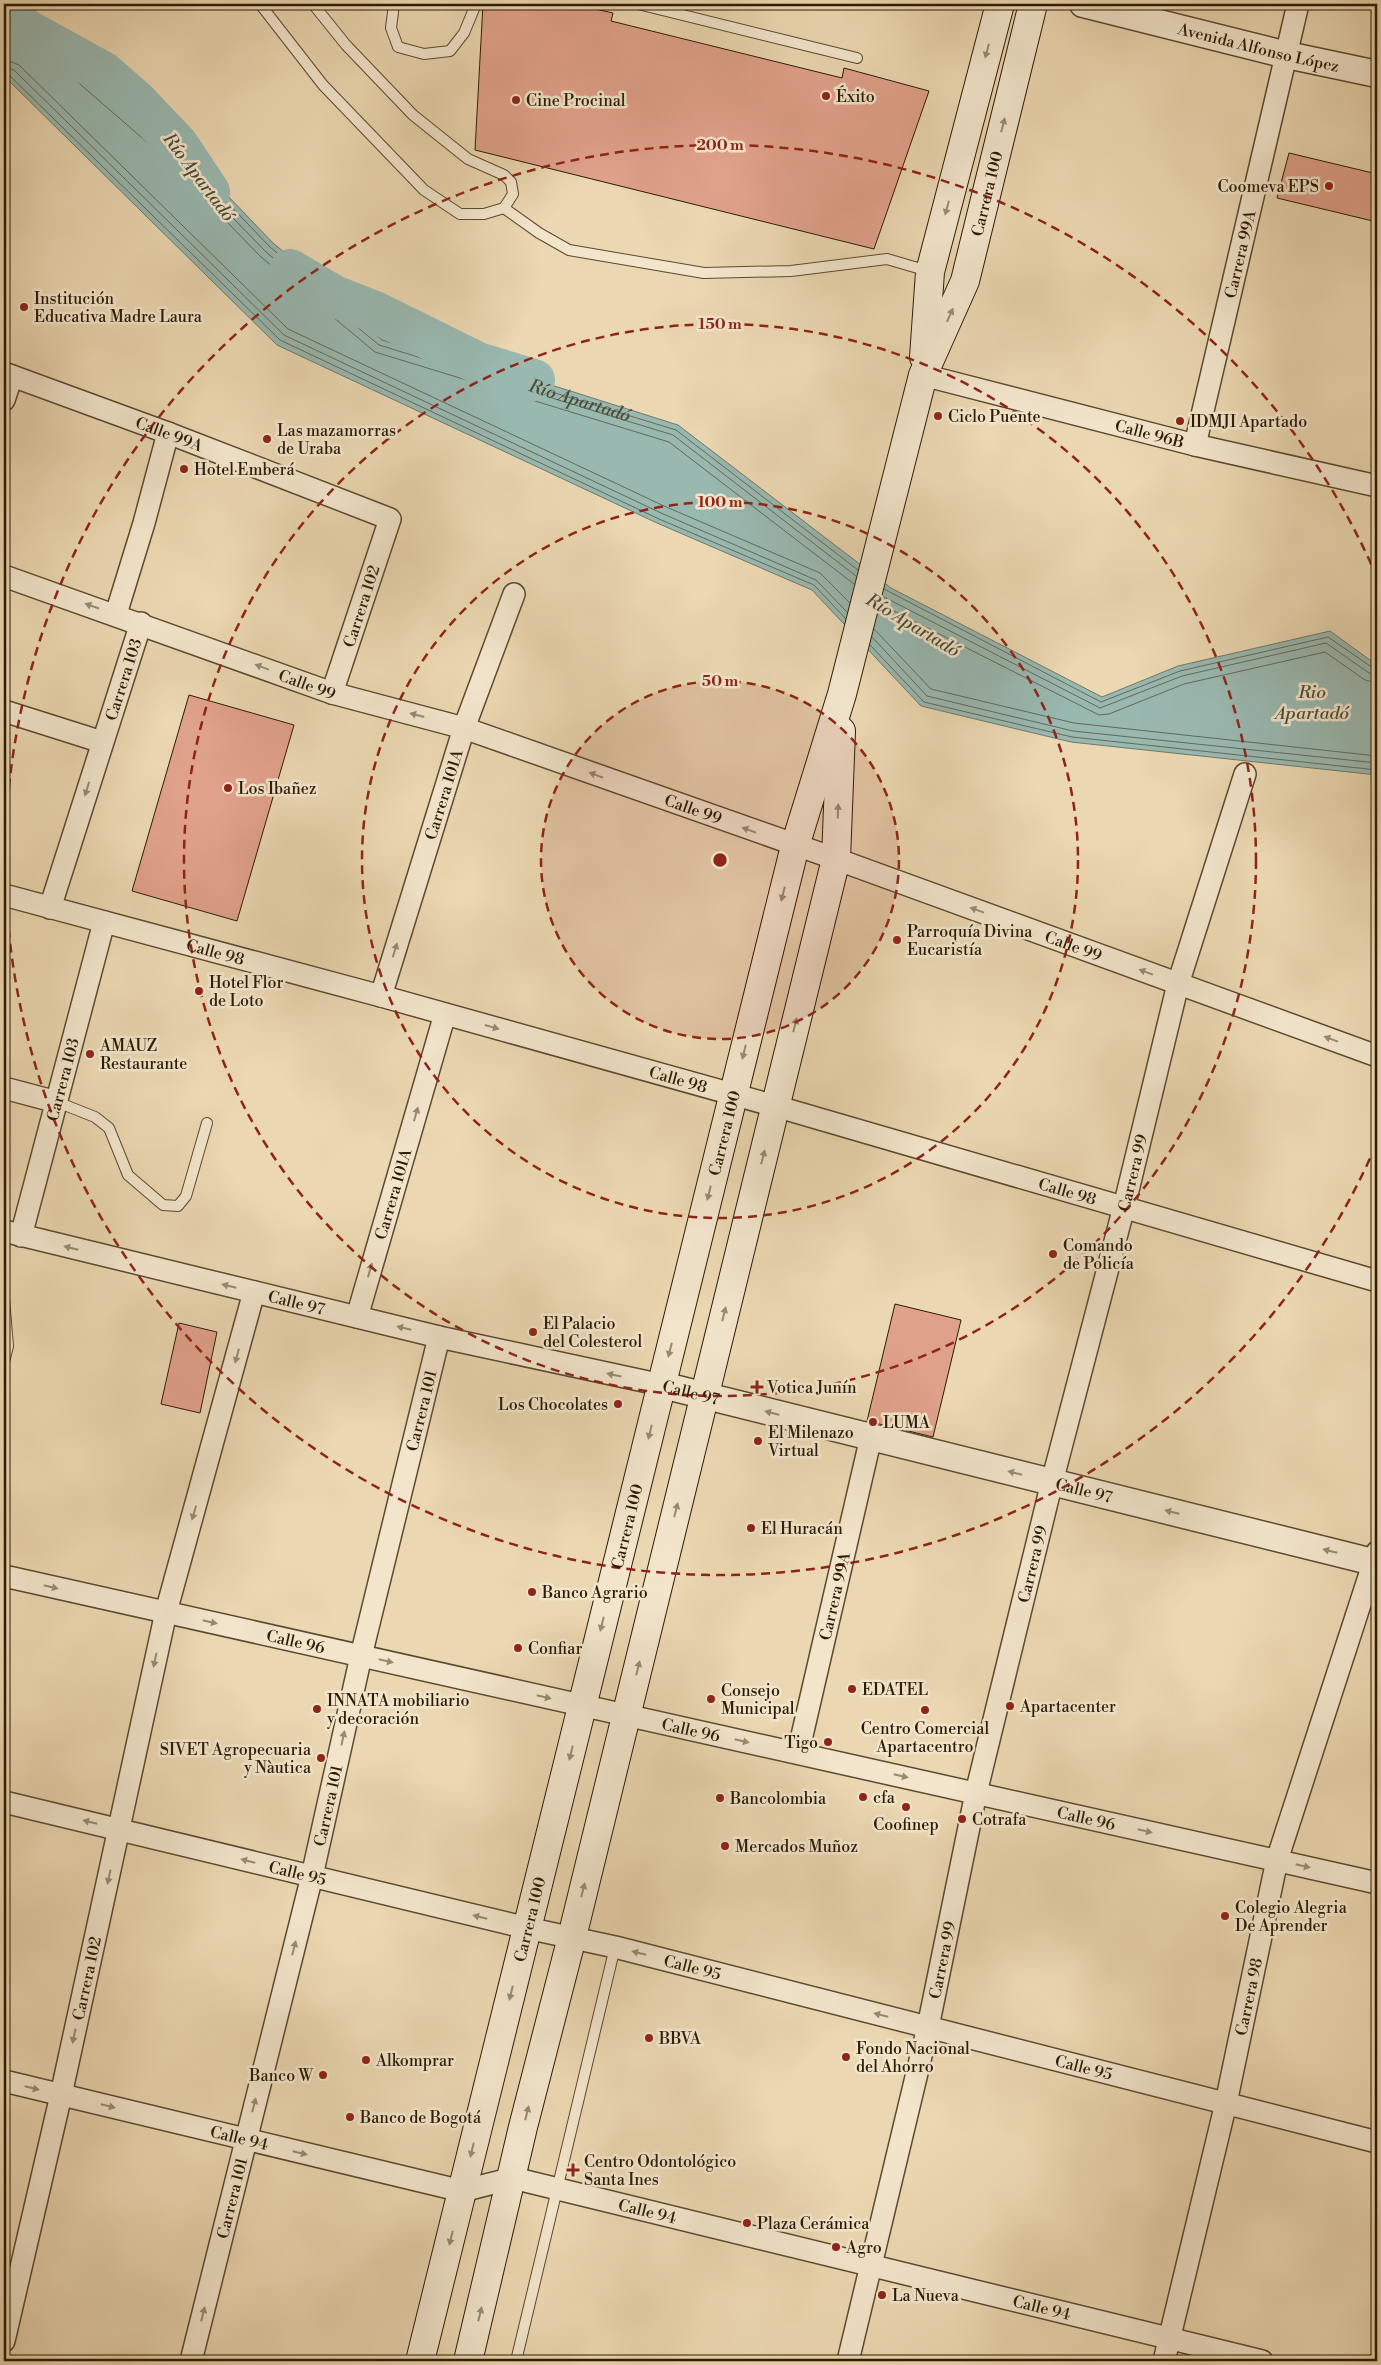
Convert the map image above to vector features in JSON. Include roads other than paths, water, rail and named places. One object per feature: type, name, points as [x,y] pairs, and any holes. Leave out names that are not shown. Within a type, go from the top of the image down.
[{"type":"main road","name":"Carrera 100","points":[[923,376],[930,272],[1000,4]]},
{"type":"main road","name":"Carrera 100","points":[[420,2361],[795,846],[842,694],[923,376],[965,281],[1033,4]]},
{"type":"main road","name":"Carrera 100","points":[[468,2361],[513,2178],[523,2127],[572,1937],[836,859],[842,694]]},
{"type":"street","name":"Avenida Alfonso López","points":[[1083,4],[1287,55],[1377,74]]},
{"type":"street","name":"Carrera 99A","points":[[1195,446],[1298,4]]},
{"type":"street","points":[[4,400],[8,375]]},
{"type":"street","name":"Calle 99A","points":[[8,375],[168,433],[390,519]]},
{"type":"street","name":"Calle 96B","points":[[923,376],[1195,446],[1377,486]]},
{"type":"street","name":"Carrera 103","points":[[116,614],[144,523],[168,433]]},
{"type":"street","name":"Carrera 102","points":[[332,692],[390,519]]},
{"type":"street","name":"Calle 99","points":[[4,576],[116,614],[332,692],[464,728],[836,859],[1377,1056]]},
{"type":"street","name":"Carrera 101A","points":[[381,996],[464,728],[514,594]]},
{"type":"street","name":"Carrera 103","points":[[50,908],[141,623]]},
{"type":"street","points":[[4,711],[102,742]]},
{"type":"street","name":"Carrera 99","points":[[848,2361],[928,2027],[976,1793],[1052,1482],[1124,1207],[1178,984],[1245,774]]},
{"type":"street","name":"Calle 98","points":[[4,895],[381,996],[734,1094],[1377,1281]]},
{"type":"street","name":"Carrera 103","points":[[12,1233],[57,1102],[104,922]]},
{"type":"street","name":"Carrera 101A","points":[[357,1317],[444,1014]]},
{"type":"street","points":[[4,1088],[57,1102]]},
{"type":"street","name":"Calle 97","points":[[12,1233],[357,1317],[662,1385],[1052,1482],[1376,1559]]},
{"type":"street","name":"Carrera 102","points":[[4,2341],[166,1612],[254,1292]]},
{"type":"street","name":"Carrera 101","points":[[191,2361],[312,1876],[361,1656],[439,1336]]},
{"type":"street","name":"Carrera 99A","points":[[798,1753],[871,1437]]},
{"type":"street","name":"Carrera 98","points":[[1164,2361],[1226,2103],[1277,1860],[1376,1559]]},
{"type":"street","name":"Calle 96","points":[[4,1576],[1377,1882]]},
{"type":"street","name":"Calle 95","points":[[4,1802],[527,1928],[615,1946],[1377,2142]]},
{"type":"street","name":"Calle 94","points":[[4,2081],[462,2191],[513,2178],[1262,2361]]},
{"type":"lane","points":[[260,4],[322,85],[424,190],[460,214],[484,214],[504,208],[513,194],[511,182],[504,175],[468,159],[413,115],[346,45],[312,4]]},
{"type":"lane","points":[[394,4],[391,28],[398,47],[424,54],[450,51],[464,33],[476,4]]},
{"type":"lane","points":[[638,4],[857,58]]},
{"type":"lane","points":[[504,208],[539,233],[569,250],[704,274],[791,271],[887,259],[930,272]]},
{"type":"lane","points":[[57,1102],[95,1117],[109,1128],[128,1174],[163,1205],[178,1206],[186,1196],[207,1123]]},
{"type":"lane","points":[[4,1299],[8,1346],[4,1362]]},
{"type":"lane","points":[[516,2361],[615,1946]]},
{"type":"water","name":"Rio Apartadó","points":[[4,4],[15,4],[177,143],[273,243],[385,336],[526,377],[678,425],[891,588],[1102,697],[1178,666],[1330,631],[1377,665],[1377,775],[1071,742],[921,706],[812,590],[657,523],[277,345],[4,76]]},
{"type":"waterway","name":"Río Apartadó","points":[[4,10],[26,30],[104,73],[136,101],[177,144],[209,192]]},
{"type":"waterway","name":"Río Apartadó","points":[[290,270],[334,296],[375,312],[478,363],[534,380]]},
{"type":"place","name":"Éxito","points":[[826,96]]},
{"type":"place","name":"Cine Procinal","points":[[516,100]]},
{"type":"place","name":"Coomeva EPS","points":[[1329,186]]},
{"type":"place","name":"Institución Educativa Madre Laura","points":[[24,307]]},
{"type":"place","name":"Ciclo Puente","points":[[938,416]]},
{"type":"place","name":"IDMJI Apartado","points":[[1180,421]]},
{"type":"place","name":"Las mazamorras de Uraba","points":[[267,439]]},
{"type":"place","name":"Hotel Emberá","points":[[184,469]]},
{"type":"place","name":"Los Ibañez","points":[[228,788]]},
{"type":"place","name":"Parroquía Divina Eucaristía","points":[[897,940]]},
{"type":"place","name":"Hotel Flor de Loto","points":[[199,991]]},
{"type":"place","name":"AMAUZ Restaurante","points":[[90,1054]]},
{"type":"place","name":"Comando de Policía","points":[[1053,1254]]},
{"type":"place","name":"El Palacio del Colesterol","points":[[533,1332]]},
{"type":"place","name":"Votica Junín","points":[[757,1387]]},
{"type":"place","name":"Los Chocolates","points":[[618,1404]]},
{"type":"place","name":"LUMA","points":[[873,1422]]},
{"type":"place","name":"El Milenazo Virtual","points":[[758,1441]]},
{"type":"place","name":"El Huracán","points":[[751,1528]]},
{"type":"place","name":"Banco Agrario","points":[[532,1592]]},
{"type":"place","name":"Confiar","points":[[518,1648]]},
{"type":"place","name":"EDATEL","points":[[852,1689]]},
{"type":"place","name":"Consejo Municipal","points":[[711,1699]]},
{"type":"place","name":"Apartacenter","points":[[1010,1706]]},
{"type":"place","name":"INNATA mobiliario y decoración","points":[[317,1709]]},
{"type":"place","name":"Centro Comercial Apartacentro","points":[[925,1710]]},
{"type":"place","name":"Tigo","points":[[828,1742]]},
{"type":"place","name":"SIVET Agropecuaria y Nàutica","points":[[321,1758]]},
{"type":"place","name":"cfa","points":[[863,1797]]},
{"type":"place","name":"Bancolombia","points":[[720,1798]]},
{"type":"place","name":"Coofinep","points":[[906,1807]]},
{"type":"place","name":"Cotrafa","points":[[962,1819]]},
{"type":"place","name":"Mercados Muñoz","points":[[725,1846]]},
{"type":"place","name":"Colegio Alegria De Aprender","points":[[1225,1916]]},
{"type":"place","name":"BBVA","points":[[649,2038]]},
{"type":"place","name":"Fondo Nacional del Ahorro","points":[[846,2057]]},
{"type":"place","name":"Alkomprar","points":[[366,2060]]},
{"type":"place","name":"Banco W","points":[[323,2075]]},
{"type":"place","name":"Banco de Bogotá","points":[[350,2117]]},
{"type":"place","name":"Centro Odontológico Santa Ines","points":[[573,2170]]},
{"type":"place","name":"Plaza Cerámica","points":[[747,2223]]},
{"type":"place","name":"Agro","points":[[836,2247]]},
{"type":"place","name":"La Nueva","points":[[882,2295]]}]
